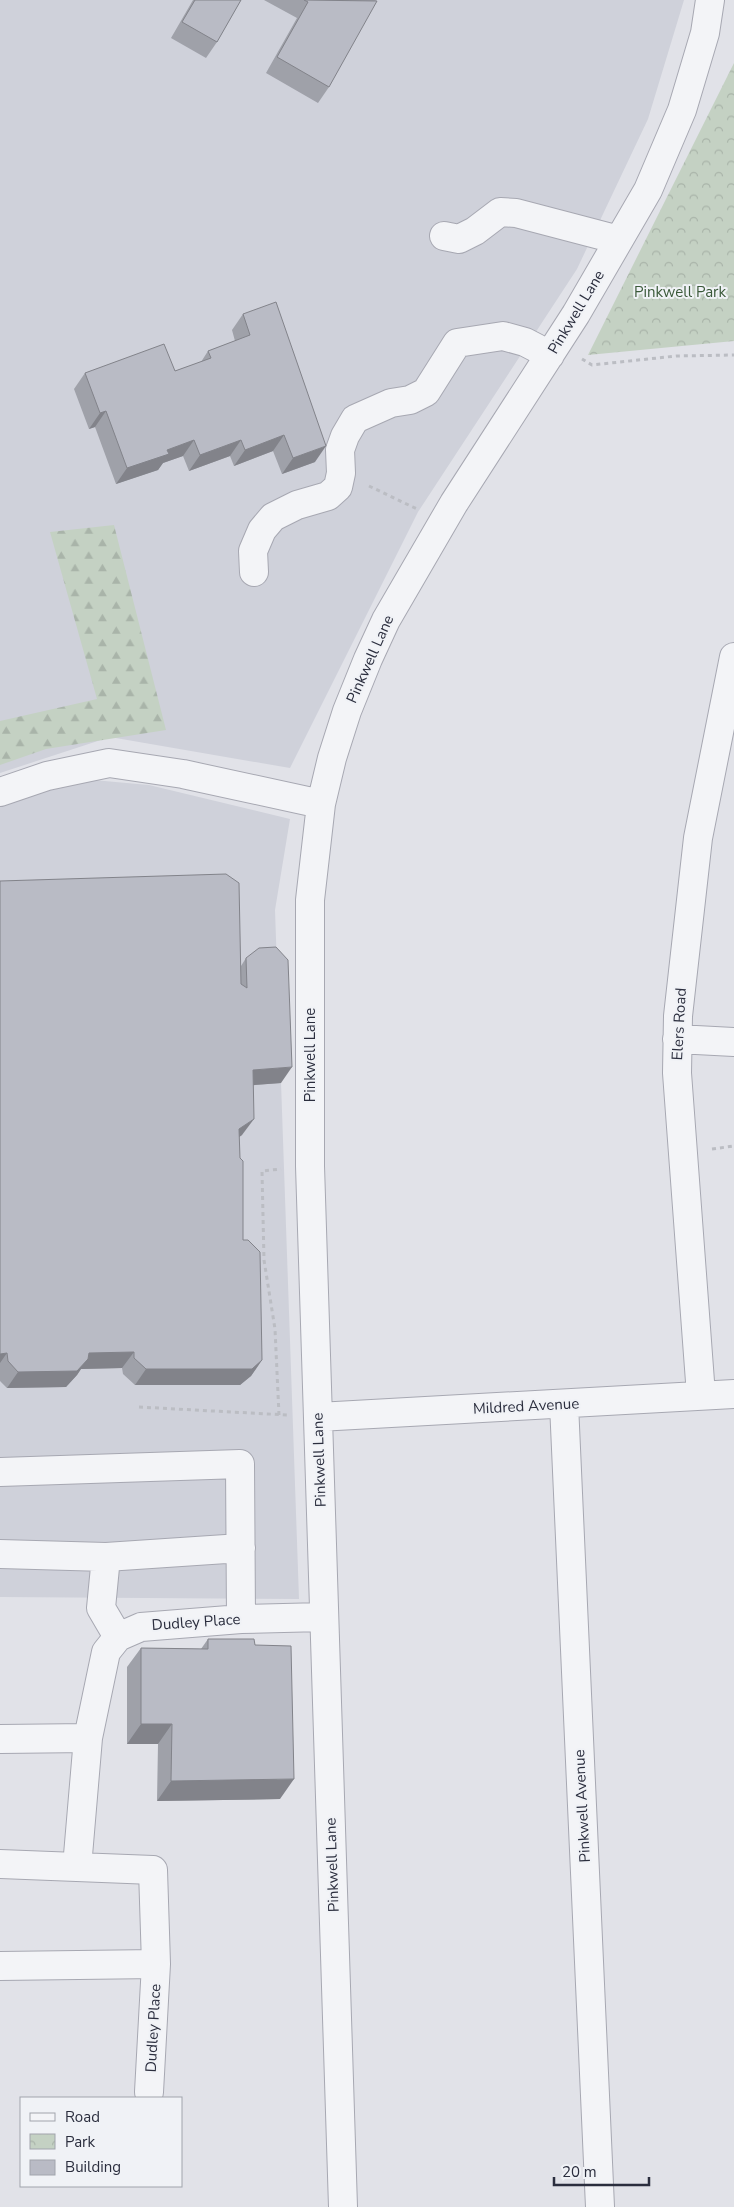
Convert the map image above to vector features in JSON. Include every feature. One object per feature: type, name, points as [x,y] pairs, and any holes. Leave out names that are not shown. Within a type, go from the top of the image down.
[{"type":"street","name":"Pinkwell Lane","points":[[343,2207],[310,1166],[310,900],[321,804],[332,758],[347,711],[386,620],[454,503],[554,348],[648,190],[682,110],[705,33],[710,0]]},
{"type":"street","points":[[444,236],[460,239],[500,212],[516,212],[619,240]]},
{"type":"street","points":[[254,572],[253,551],[262,530],[273,517],[297,505],[328,496],[338,487],[341,473],[340,450],[345,436],[355,419],[391,403],[410,400],[426,392],[457,343],[503,336],[554,348]]},
{"type":"street","name":"Elers Road","points":[[702,1395],[677,1073],[677,1040],[683,959],[698,838],[734,657]]},
{"type":"street","points":[[0,792],[48,776],[109,763],[183,774],[321,804]]},
{"type":"street","points":[[677,1040],[734,1042]]},
{"type":"street","name":"Mildred Avenue","points":[[318,1417],[734,1394]]},
{"type":"street","name":"Pinkwell Avenue","points":[[564,1404],[600,2207]]},
{"type":"street","points":[[0,1472],[240,1464],[241,1619]]},
{"type":"street","points":[[0,1554],[106,1557],[241,1548]]},
{"type":"street","points":[[77,1867],[88,1738],[106,1652],[118,1637],[101,1608],[106,1557]]},
{"type":"street","name":"Dudley Place","points":[[118,1637],[141,1627],[241,1619],[323,1617]]},
{"type":"street","points":[[0,1739],[88,1738]]},
{"type":"street","name":"Dudley Place","points":[[0,1864],[154,1870],[156,1964],[149,2092]]},
{"type":"street","name":"Dudley Place","points":[[0,1966],[156,1964]]},
{"type":"path","points":[[554,348],[592,365],[676,356],[734,355]]},
{"type":"path","points":[[341,473],[419,510]]},
{"type":"path","points":[[279,1415],[274,1329],[264,1260],[262,1171],[310,1166]]},
{"type":"path","points":[[139,1407],[318,1417]]},
{"type":"shaded area","points":[[0,0],[684,0],[648,119],[577,269],[418,512],[290,768],[110,737],[0,773]]},
{"type":"shaded area","points":[[82,779],[149,785],[290,819],[275,910],[299,1599],[0,1597],[0,807]]},
{"type":"green space","name":"Pinkwell Park","points":[[734,63],[734,341],[588,355]]},
{"type":"green space","points":[[114,525],[166,730],[46,749],[0,765],[0,721],[97,699],[50,532]]},
{"type":"building","points":[[195,0],[241,0],[217,42],[182,22]]},
{"type":"building","points":[[304,0],[377,1],[329,87],[277,57],[308,2]]},
{"type":"building","points":[[276,302],[326,446],[293,458],[284,435],[245,450],[241,440],[200,455],[194,440],[167,450],[169,454],[127,468],[106,411],[100,413],[85,373],[164,344],[175,371],[211,358],[208,351],[250,335],[243,314]]},
{"type":"building","points":[[226,874],[239,883],[241,984],[247,988],[246,958],[259,948],[276,947],[288,960],[292,1067],[253,1070],[254,1119],[239,1129],[240,1158],[243,1161],[243,1240],[248,1240],[260,1252],[262,1360],[252,1369],[146,1369],[134,1358],[134,1352],[89,1353],[88,1359],[77,1371],[18,1372],[8,1361],[7,1353],[0,1354],[0,881]]},
{"type":"building","points":[[208,1639],[254,1639],[255,1645],[291,1646],[294,1779],[171,1781],[172,1724],[141,1724],[141,1648],[208,1649]]}]
